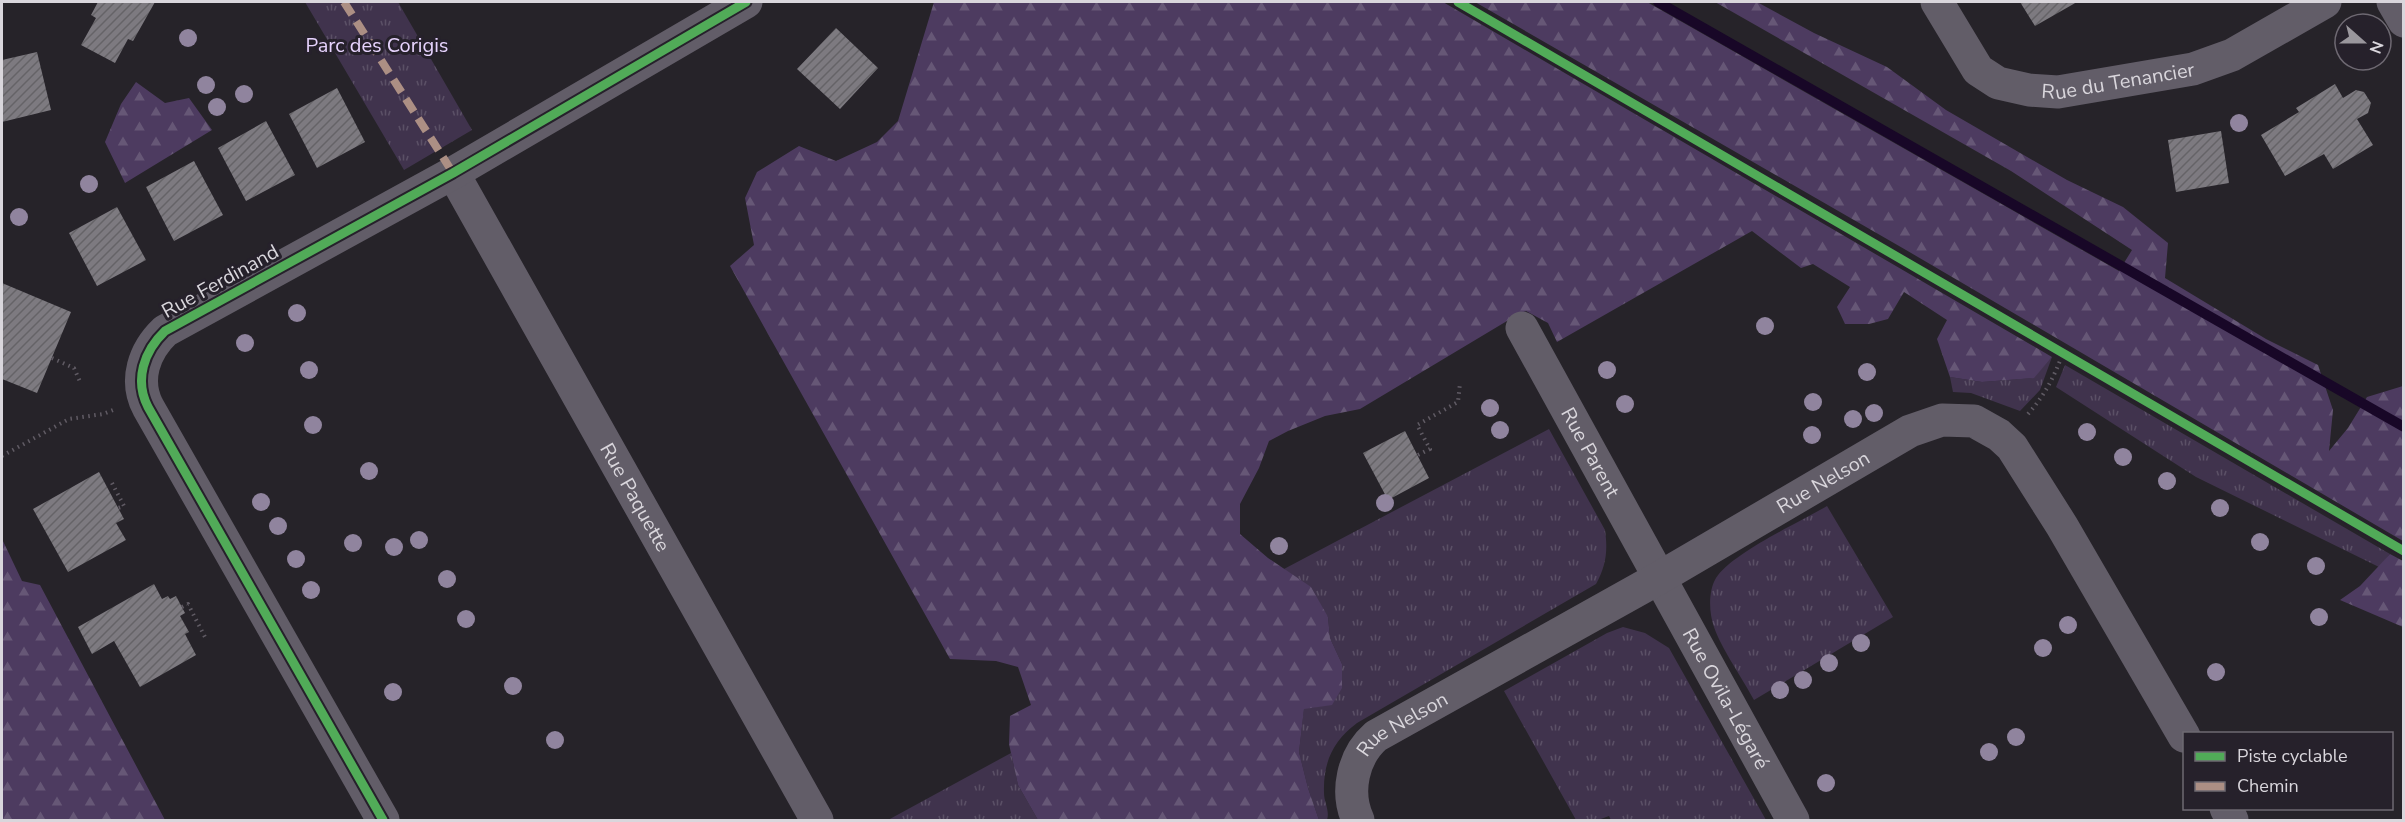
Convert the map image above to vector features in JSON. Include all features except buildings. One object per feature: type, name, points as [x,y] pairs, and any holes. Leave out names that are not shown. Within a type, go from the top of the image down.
[{"type":"street","name":"Rue Ferdinand","points":[[383,820],[143,398],[141,379],[149,351],[153,342],[165,330],[453,173],[746,2]]},
{"type":"street","name":"Rue du Tenancier","points":[[1937,2],[1978,70],[1998,83],[2029,90],[2058,92],[2193,69],[2232,55],[2325,2]]},
{"type":"street","points":[[2393,2],[2403,21]]},
{"type":"street","name":"Rue Paquette","points":[[453,173],[817,820]]},
{"type":"street","name":"Rue Parent","points":[[1522,328],[1659,578]]},
{"type":"street","name":"Rue Nelson","points":[[1358,820],[1352,785],[1356,765],[1363,750],[1376,736],[1659,578],[1910,431],[1942,420],[1974,421],[2006,441],[2018,455],[2183,734]]},
{"type":"street","name":"Rue Ovila-Légaré","points":[[1659,578],[1793,820]]},
{"type":"path","points":[[2053,347],[2074,359]]},
{"type":"path","points":[[2027,415],[2043,398],[2054,379],[2063,353]]},
{"type":"path","points":[[52,358],[74,368],[81,384]]},
{"type":"path","points":[[1418,455],[1430,449],[1417,425],[1458,402],[1460,383]]},
{"type":"path","points":[[2,456],[69,419],[103,414],[120,406]]},
{"type":"path","points":[[112,483],[124,506],[118,508]]},
{"type":"path","points":[[182,607],[188,604],[206,639]]},
{"type":"green space","name":"Parc des Corigis","points":[[305,2],[398,2],[472,130],[404,170]]},
{"type":"green space","points":[[934,2],[1443,2],[2052,357],[2034,378],[1982,382],[1950,377],[1937,339],[1947,320],[1904,292],[1888,319],[1869,324],[1845,324],[1837,307],[1850,287],[1813,264],[1801,268],[1752,231],[1557,342],[1548,323],[1526,311],[1517,315],[1360,409],[1325,416],[1269,441],[1259,468],[1240,504],[1240,534],[1268,558],[1311,587],[1328,617],[1330,638],[1342,664],[1342,688],[1332,705],[1304,709],[1299,752],[1319,820],[1038,820],[1018,785],[1009,744],[1010,716],[1031,705],[1018,667],[996,661],[950,659],[730,266],[754,245],[745,198],[757,172],[799,146],[836,161],[877,142],[898,121]]},
{"type":"green space","points":[[1475,2],[1647,2],[2119,271],[2132,250],[2011,171],[1715,2],[1757,2],[1814,33],[1887,67],[1946,110],[2067,180],[2123,207],[2168,243],[2165,278],[2266,339],[2318,365],[2333,410],[2329,451],[2348,428],[2367,397],[2403,386],[2403,541],[1906,250]]},
{"type":"green space","points":[[136,82],[165,103],[189,98],[212,130],[125,183],[105,142],[121,104]]},
{"type":"green space","points":[[2052,357],[2040,390],[2020,411],[1971,393],[1953,392],[1950,377],[1982,382],[2033,378]]},
{"type":"green space","points":[[2065,365],[2390,554],[2379,567],[2196,477],[2056,387]]},
{"type":"green space","points":[[1549,429],[1605,530],[1605,558],[1596,584],[1357,723],[1342,737],[1331,753],[1324,782],[1328,817],[1327,820],[1319,820],[1299,752],[1304,708],[1316,707],[1342,664],[1330,638],[1328,617],[1284,569]]},
{"type":"green space","points":[[1827,506],[1893,617],[1754,700],[1714,627],[1710,602],[1713,583],[1724,568],[1736,558]]},
{"type":"green space","points":[[2,539],[22,581],[40,585],[165,820],[2,820]]},
{"type":"green space","points":[[2390,554],[2403,561],[2403,627],[2340,600],[2360,586]]},
{"type":"green space","points":[[1623,627],[1645,633],[1669,648],[1766,820],[1611,820],[1609,816],[1598,820],[1576,820],[1504,691],[1607,633]]},
{"type":"green space","points":[[1011,753],[1018,785],[1038,820],[888,820]]},
{"type":"waterway","points":[[1658,2],[2404,427]]},
{"type":"marked path","points":[[344,2],[453,173]]},
{"type":"cycle path","points":[[383,820],[148,407],[142,387],[143,366],[152,348],[165,331],[453,173],[746,2]]},
{"type":"cycle path","points":[[1458,2],[2404,551]]}]
